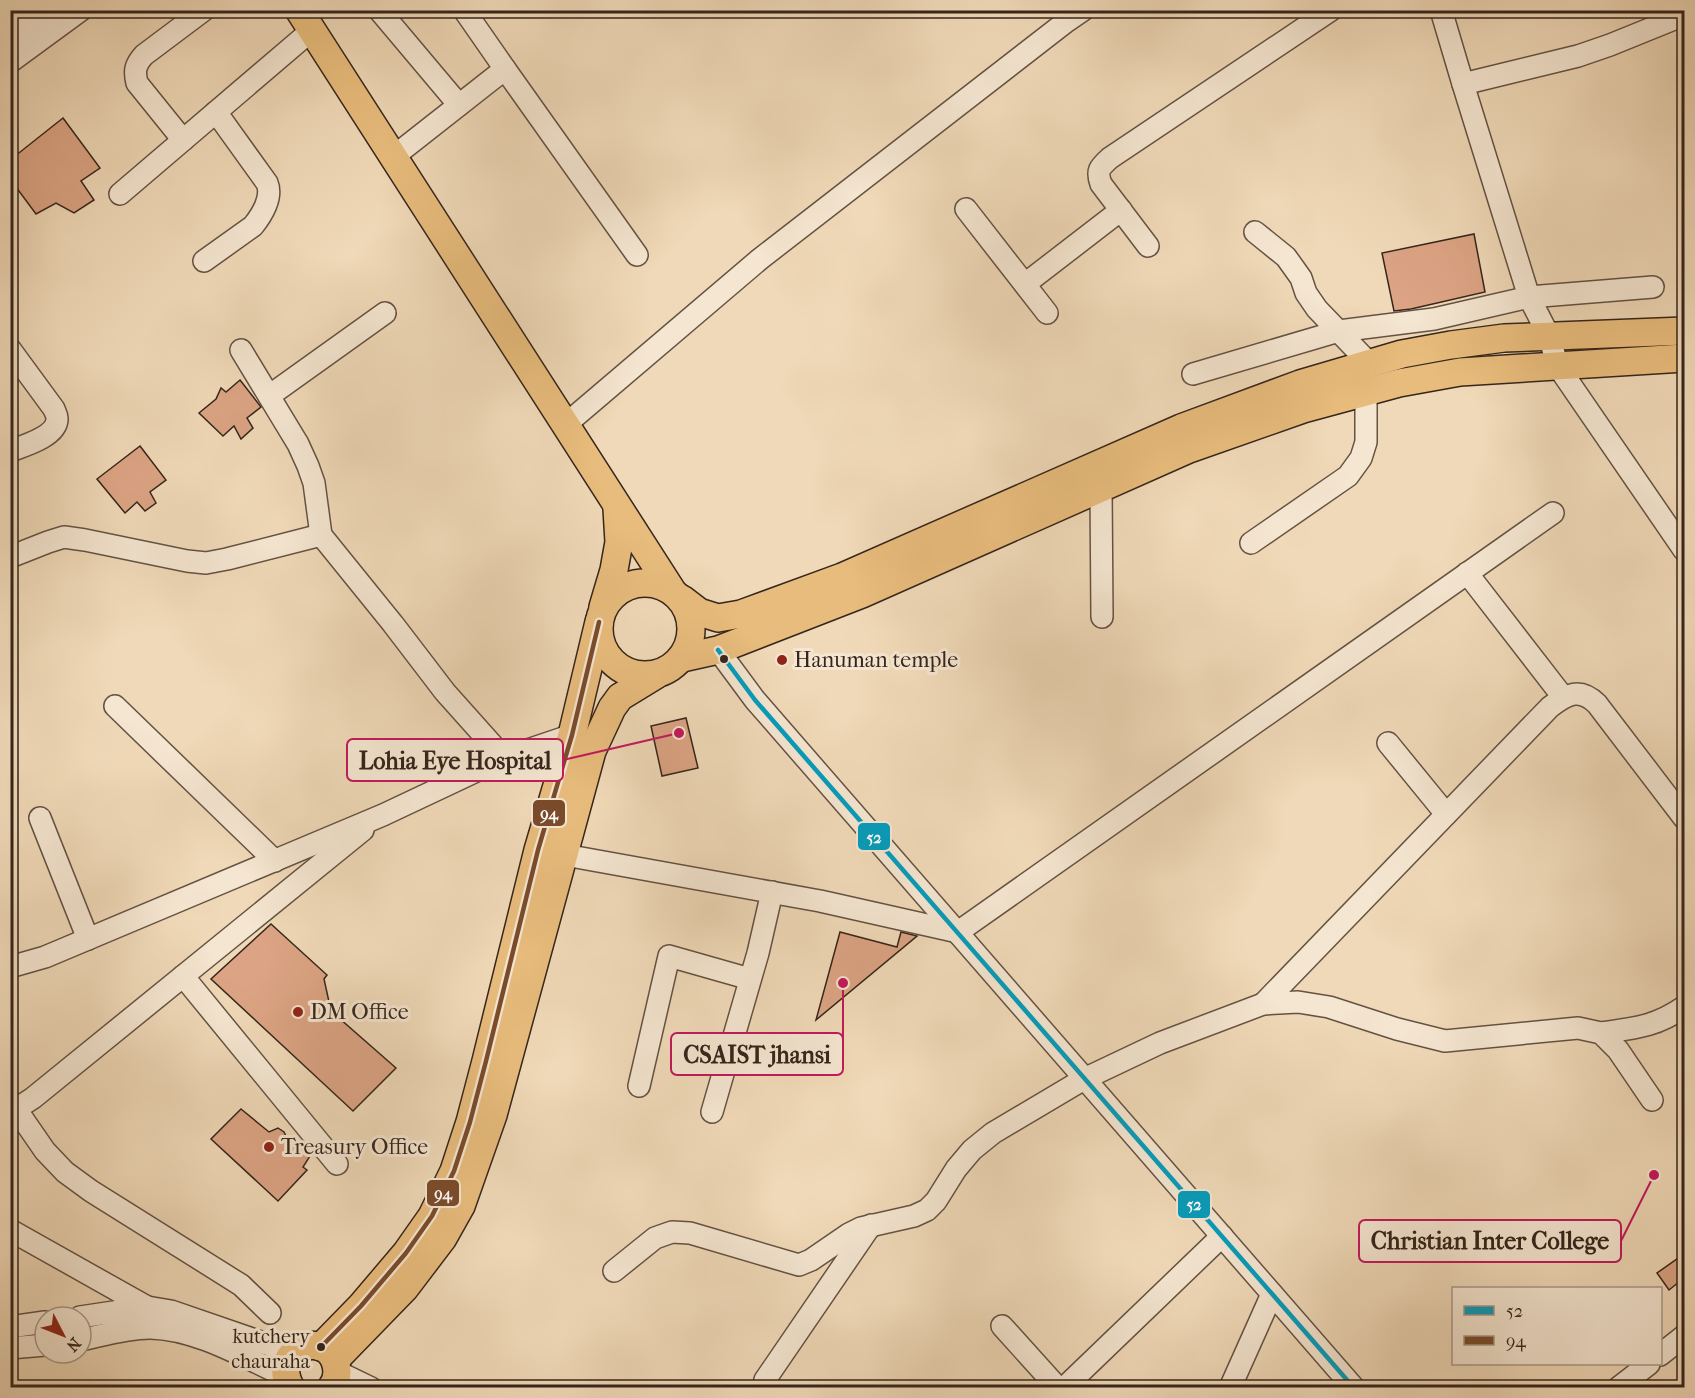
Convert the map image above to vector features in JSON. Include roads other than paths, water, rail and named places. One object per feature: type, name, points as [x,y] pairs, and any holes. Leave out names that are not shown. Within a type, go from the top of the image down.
[{"type":"main road","points":[[306,20],[617,508],[689,613],[692,629],[690,644],[682,658]]},
{"type":"main road","points":[[656,675],[626,672],[613,663],[604,652],[599,638],[601,615],[612,596],[624,587],[639,582],[656,583],[676,594],[699,612],[718,618],[741,615],[842,577],[1180,428],[1300,384],[1402,354],[1451,345],[1504,338],[1684,331]]},
{"type":"main road","points":[[289,1378],[301,1347],[311,1345],[331,1367],[362,1306],[406,1253],[432,1216],[454,1171],[470,1122],[506,984],[551,852],[592,750],[605,721],[620,697],[682,658],[718,650],[862,594],[1189,449],[1303,409],[1399,383],[1460,372],[1684,358]]},
{"type":"main road","points":[[551,852],[572,735],[614,570],[619,542],[617,508]]},
{"type":"street","points":[[10,38],[48,10]]},
{"type":"street","points":[[10,62],[81,10]]},
{"type":"street","points":[[183,140],[137,83],[134,73],[137,63],[144,55],[204,10]]},
{"type":"street","points":[[379,10],[459,105]]},
{"type":"street","points":[[464,10],[637,255]]},
{"type":"street","points":[[565,425],[760,260],[1083,10]]},
{"type":"street","points":[[1148,246],[1101,184],[1098,175],[1101,166],[1331,10]]},
{"type":"street","points":[[1441,10],[1529,297],[1550,338],[1557,365],[1684,550]]},
{"type":"street","points":[[1463,84],[1589,52],[1684,15]]},
{"type":"street","points":[[120,194],[216,112],[306,20]]},
{"type":"street","points":[[393,157],[505,69]]},
{"type":"street","points":[[204,261],[253,226],[259,218],[270,189],[216,112]]},
{"type":"street","points":[[966,209],[1047,313]]},
{"type":"street","points":[[1025,284],[1121,210]]},
{"type":"street","points":[[1255,232],[1286,257],[1317,309],[1370,364]]},
{"type":"street","points":[[1193,374],[1339,331],[1434,319],[1529,297],[1653,286]]},
{"type":"street","points":[[269,396],[385,313]]},
{"type":"street","points":[[241,350],[298,444],[308,465],[314,483],[321,535],[445,692],[504,758]]},
{"type":"street","points":[[10,451],[48,435],[54,429],[57,419],[54,409],[11,351]]},
{"type":"street","points":[[1251,543],[1348,476],[1361,458],[1366,442],[1366,392]]},
{"type":"street","points":[[1101,488],[1102,617]]},
{"type":"street","points":[[551,852],[820,901],[958,932],[1552,513]]},
{"type":"street","points":[[10,557],[64,537],[206,563],[321,535]]},
{"type":"street","points":[[1467,573],[1563,697]]},
{"type":"street","points":[[718,650],[755,700],[1354,1388]]},
{"type":"street","points":[[1263,1004],[1550,707],[1563,697],[1580,693],[1589,696],[1597,704],[1684,818]]},
{"type":"street","points":[[115,706],[275,861]]},
{"type":"street","points":[[10,967],[45,957],[275,861],[383,815],[504,758],[572,735]]},
{"type":"street","points":[[1388,743],[1446,814]]},
{"type":"street","points":[[270,1313],[240,1285],[91,1191],[65,1172],[13,1111],[33,1098],[383,815]]},
{"type":"street","points":[[40,818],[88,939]]},
{"type":"street","points":[[712,1112],[772,892]]},
{"type":"street","points":[[639,1086],[669,956],[750,979]]},
{"type":"street","points":[[183,976],[338,1164]]},
{"type":"street","points":[[614,1271],[655,1238],[672,1232],[690,1233],[799,1265],[811,1260],[849,1234],[871,1225],[914,1216],[927,1210],[936,1202],[956,1169],[972,1150],[993,1133],[1084,1079],[1160,1043],[1263,1004],[1298,1002],[1329,1007],[1397,1029],[1445,1041],[1578,1028],[1601,1033],[1641,1028],[1658,1023],[1684,1007]]},
{"type":"street","points":[[1601,1033],[1618,1050],[1652,1100]]},
{"type":"street","points":[[763,1388],[765,1380],[871,1225]]},
{"type":"street","points":[[10,1230],[149,1318],[177,1332],[206,1340],[289,1378]]},
{"type":"street","points":[[1064,1388],[1222,1236]]},
{"type":"street","points":[[1230,1388],[1272,1293]]},
{"type":"street","points":[[93,1317],[149,1318]]},
{"type":"street","points":[[93,1337],[124,1330],[149,1318]]},
{"type":"street","points":[[10,1327],[33,1324]]},
{"type":"street","points":[[1002,1326],[1058,1388]]},
{"type":"street","points":[[1662,1353],[1684,1336]]},
{"type":"street","points":[[10,1348],[33,1346]]},
{"type":"street","points":[[1618,1388],[1648,1365]]},
{"type":"street","points":[[331,1367],[371,1388]]},
{"type":"place","name":"Hanuman temple","points":[[782,660]]},
{"type":"place","name":"Lohia Eye Hospital","points":[[679,733]]},
{"type":"place","name":"CSAIST jhansi","points":[[843,983]]},
{"type":"place","name":"DM Office","points":[[298,1012]]},
{"type":"place","name":"Treasury Office","points":[[269,1147]]},
{"type":"place","name":"Christian Inter College","points":[[1654,1175]]},
{"type":"place","name":"kutchery chauraha","points":[[321,1347]]}]
